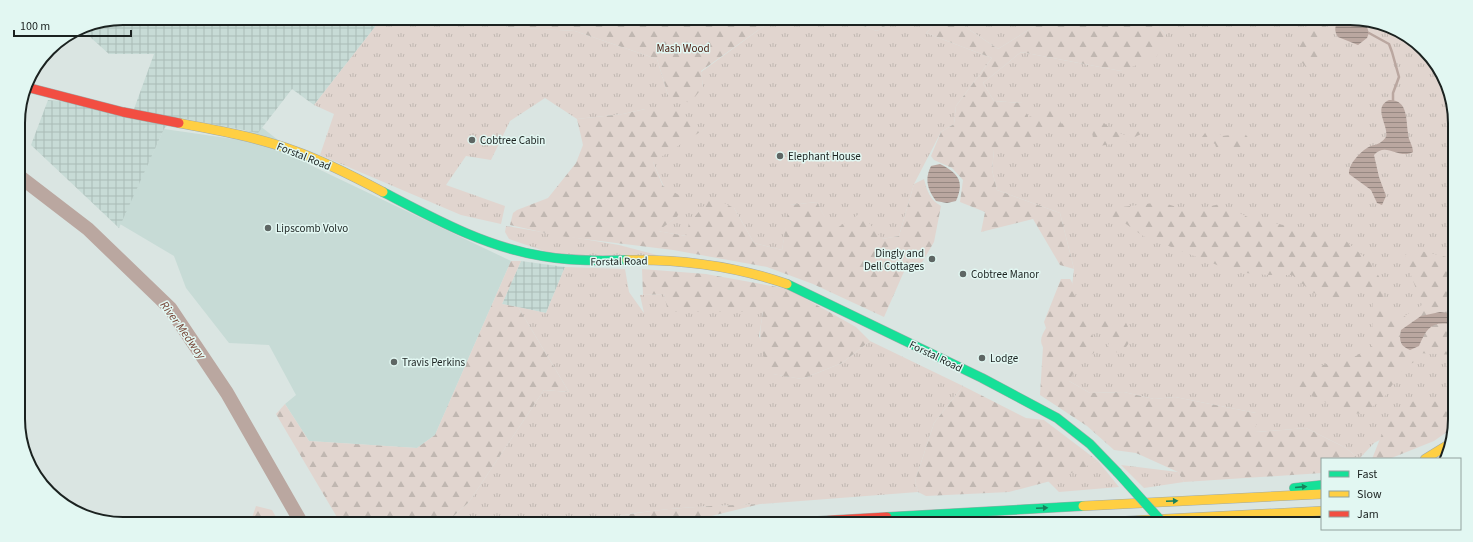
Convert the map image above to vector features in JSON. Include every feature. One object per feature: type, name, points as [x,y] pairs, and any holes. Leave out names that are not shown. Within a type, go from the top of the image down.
[{"type":"main road","name":"Forstal Road","points":[[31,89],[155,119],[215,129],[274,144],[309,156],[447,225],[476,237],[524,253],[583,261],[673,261],[756,274],[776,280],[804,291],[968,371],[1050,414],[1075,430],[1117,472],[1158,517]]},
{"type":"main road","points":[[1427,458],[1444,448]]},
{"type":"main road","points":[[1206,499],[1321,485]]},
{"type":"main road","points":[[889,517],[1321,494]]},
{"type":"main road","points":[[1216,517],[1321,512]]},
{"type":"shaded area","points":[[117,25],[377,25],[314,105],[292,89],[258,133],[175,117],[164,129],[119,228],[31,145],[48,100],[134,109],[154,54],[109,54],[85,32]]},
{"type":"shaded area","points":[[1337,25],[1367,27],[1369,33],[1367,38],[1358,45],[1338,37]]},
{"type":"shaded area","points":[[1389,100],[1400,103],[1405,111],[1408,136],[1413,152],[1403,154],[1383,150],[1374,155],[1379,177],[1386,196],[1382,205],[1377,203],[1371,190],[1349,174],[1349,171],[1352,163],[1364,150],[1381,142],[1386,137],[1381,112],[1384,103]]},
{"type":"shaded area","points":[[251,119],[310,165],[511,261],[435,435],[417,448],[309,441],[285,404],[296,395],[269,345],[229,343],[186,288],[174,256],[120,224],[164,129],[241,140]]},
{"type":"shaded area","points":[[940,164],[955,174],[958,178],[960,188],[956,201],[947,203],[936,201],[929,189],[927,180],[931,166]]},
{"type":"shaded area","points":[[521,261],[565,267],[546,313],[502,304]]},
{"type":"shaded area","points":[[1440,312],[1448,313],[1448,324],[1436,324],[1431,326],[1419,346],[1410,350],[1404,347],[1401,343],[1401,330],[1421,316]]},
{"type":"green space","points":[[377,25],[504,25],[508,27],[575,31],[657,59],[668,95],[703,87],[701,72],[765,25],[860,25],[877,31],[887,25],[934,25],[926,33],[992,58],[956,106],[954,124],[941,132],[914,184],[899,236],[882,239],[831,231],[817,202],[790,205],[782,250],[754,243],[734,208],[686,236],[657,231],[677,217],[653,162],[645,109],[623,114],[577,119],[545,98],[510,121],[491,160],[466,156],[446,185],[505,206],[501,224],[461,215],[320,155],[334,114],[314,105]]},
{"type":"green space","name":"Mash Wood","points":[[504,25],[765,25],[701,71],[703,87],[690,103],[668,95],[657,59],[575,31],[508,27]]},
{"type":"green space","points":[[860,25],[887,25],[877,31]]},
{"type":"green space","points":[[934,25],[962,25],[998,49],[1038,25],[1158,25],[1166,35],[1156,58],[1121,71],[1021,52],[983,83],[994,101],[1022,103],[1028,117],[1039,115],[1053,105],[1058,107],[1061,124],[1066,122],[1069,127],[1063,138],[1056,137],[1055,130],[1052,126],[1046,129],[1039,129],[1031,139],[1018,150],[994,150],[992,170],[997,190],[1060,213],[1074,269],[1060,265],[1033,219],[981,232],[985,212],[960,202],[963,180],[952,168],[934,160],[931,156],[941,132],[954,124],[956,106],[992,58],[926,33]]},
{"type":"green space","points":[[962,25],[1038,25],[1035,26],[998,49]]},
{"type":"green space","points":[[1158,25],[1356,25],[1381,30],[1393,35],[1414,49],[1424,59],[1438,80],[1443,92],[1448,123],[1448,416],[1389,435],[1374,443],[1360,458],[1358,458],[1346,448],[1306,428],[1256,432],[1256,413],[1175,397],[1154,399],[1124,392],[1090,393],[1069,381],[1067,328],[1074,269],[1060,213],[997,190],[992,170],[994,150],[1022,103],[994,101],[983,83],[1021,52],[1121,71],[1166,35]]},
{"type":"green space","points":[[1307,25],[1327,25],[1320,58],[1314,68],[1309,71],[1299,59],[1301,31]]},
{"type":"green space","points":[[669,107],[687,117],[700,132],[653,162],[663,186],[686,199],[677,217],[658,231],[686,236],[689,223],[712,197],[734,208],[754,243],[782,250],[789,205],[817,202],[832,231],[861,213],[882,239],[899,236],[914,184],[924,179],[930,195],[937,204],[941,206],[934,242],[917,271],[906,267],[884,317],[813,284],[767,267],[673,250],[559,236],[510,225],[513,213],[548,198],[576,163],[583,145],[577,119]]},
{"type":"green space","points":[[1104,123],[1112,130],[1127,136],[1139,131],[1141,134],[1125,142],[1099,146],[1098,137],[1093,138],[1092,132],[1099,124]]},
{"type":"green space","points":[[1208,129],[1215,130],[1222,136],[1231,135],[1236,130],[1242,130],[1250,140],[1250,144],[1246,149],[1239,151],[1235,148],[1230,151],[1229,147],[1221,151],[1217,150],[1215,144],[1202,137]]},
{"type":"green space","points":[[1161,202],[1189,211],[1220,204],[1252,219],[1310,230],[1346,241],[1371,263],[1381,280],[1384,308],[1397,321],[1422,305],[1405,259],[1407,251],[1417,250],[1448,257],[1448,355],[1418,353],[1413,363],[1406,364],[1383,399],[1362,414],[1340,412],[1322,400],[1286,385],[1312,368],[1356,356],[1372,346],[1373,298],[1355,289],[1335,303],[1312,292],[1292,275],[1268,275],[1235,272],[1143,236],[1126,224],[1099,210]]},
{"type":"green space","points":[[506,226],[619,245],[657,255],[588,256],[550,253],[509,239],[505,232]]},
{"type":"green space","points":[[511,261],[521,261],[502,304],[518,307],[569,392],[544,390],[469,502],[453,517],[337,517],[276,414],[285,404],[309,441],[417,448],[435,435]]},
{"type":"green space","points":[[565,267],[625,269],[629,292],[644,313],[640,295],[664,294],[669,312],[763,312],[759,336],[773,374],[802,379],[842,363],[870,341],[963,386],[934,423],[915,481],[918,492],[761,504],[695,507],[651,511],[612,517],[453,517],[469,502],[544,390],[569,392],[518,307],[546,313]]},
{"type":"green space","points":[[642,269],[706,274],[788,289],[856,327],[870,341],[842,363],[802,379],[772,374],[764,357],[761,344],[760,330],[763,312],[668,312],[664,294],[643,295]]},
{"type":"green space","points":[[1061,279],[1070,279],[1074,288],[1079,311],[1082,316],[1087,312],[1087,318],[1095,347],[1094,353],[1079,362],[1069,381],[1090,393],[1124,392],[1154,399],[1175,397],[1256,413],[1256,432],[1306,428],[1346,448],[1358,458],[1321,458],[1321,473],[1184,482],[1178,472],[1136,453],[1114,450],[1087,426],[1040,395],[1043,347],[1041,340],[1046,328],[1044,322]]},
{"type":"green space","points":[[1124,319],[1131,337],[1128,345],[1120,354],[1116,352],[1118,342],[1114,343],[1112,349],[1107,348],[1111,338],[1102,335],[1098,330],[1098,323]]},
{"type":"green space","points":[[963,386],[1026,418],[1044,420],[1098,461],[1058,479],[1009,492],[926,496],[918,492],[915,481],[934,423]]},
{"type":"green space","points":[[1418,400],[1448,402],[1447,432],[1434,441],[1392,458],[1372,458],[1385,426],[1403,404]]},
{"type":"green space","points":[[1098,461],[1119,487],[1059,492],[1048,481]]},
{"type":"green space","points":[[1121,465],[1178,472],[1184,482],[1144,488]]},
{"type":"green space","points":[[760,504],[707,517],[615,517],[650,511]]},
{"type":"green space","points":[[256,506],[272,510],[276,517],[252,517]]},
{"type":"waterway","points":[[1369,33],[1389,44],[1392,52],[1399,77],[1393,93],[1393,100]]},
{"type":"waterway","name":"River Medway","points":[[25,181],[88,229],[170,308],[227,393],[298,517]]},
{"type":"traffic: fast","points":[[383,192],[421,212],[480,239],[521,252],[574,260],[627,260]]},
{"type":"traffic: fast","points":[[787,284],[982,378],[1057,418],[1090,444],[1117,472]]},
{"type":"traffic: fast","points":[[1117,472],[1158,517]]},
{"type":"traffic: fast","points":[[1294,488],[1321,485]]},
{"type":"traffic: fast","points":[[887,517],[1083,506]]},
{"type":"traffic: slow","points":[[179,123],[222,131],[278,145],[327,164],[383,192]]},
{"type":"traffic: slow","points":[[627,260],[688,262],[728,268],[787,284]]},
{"type":"traffic: slow","points":[[1427,458],[1444,448]]},
{"type":"traffic: slow","points":[[1083,506],[1321,494]]},
{"type":"traffic: slow","points":[[1204,517],[1321,511]]},
{"type":"traffic: jam","points":[[31,88],[123,112],[179,123]]},
{"type":"place","name":"Cobtree Cabin","points":[[472,140]]},
{"type":"place","name":"Elephant House","points":[[780,156]]},
{"type":"place","name":"Lipscomb Volvo","points":[[268,228]]},
{"type":"place","name":"Dingly and Dell Cottages","points":[[932,259]]},
{"type":"place","name":"Cobtree Manor","points":[[963,274]]},
{"type":"place","name":"Lodge","points":[[982,358]]},
{"type":"place","name":"Travis Perkins","points":[[394,362]]}]
